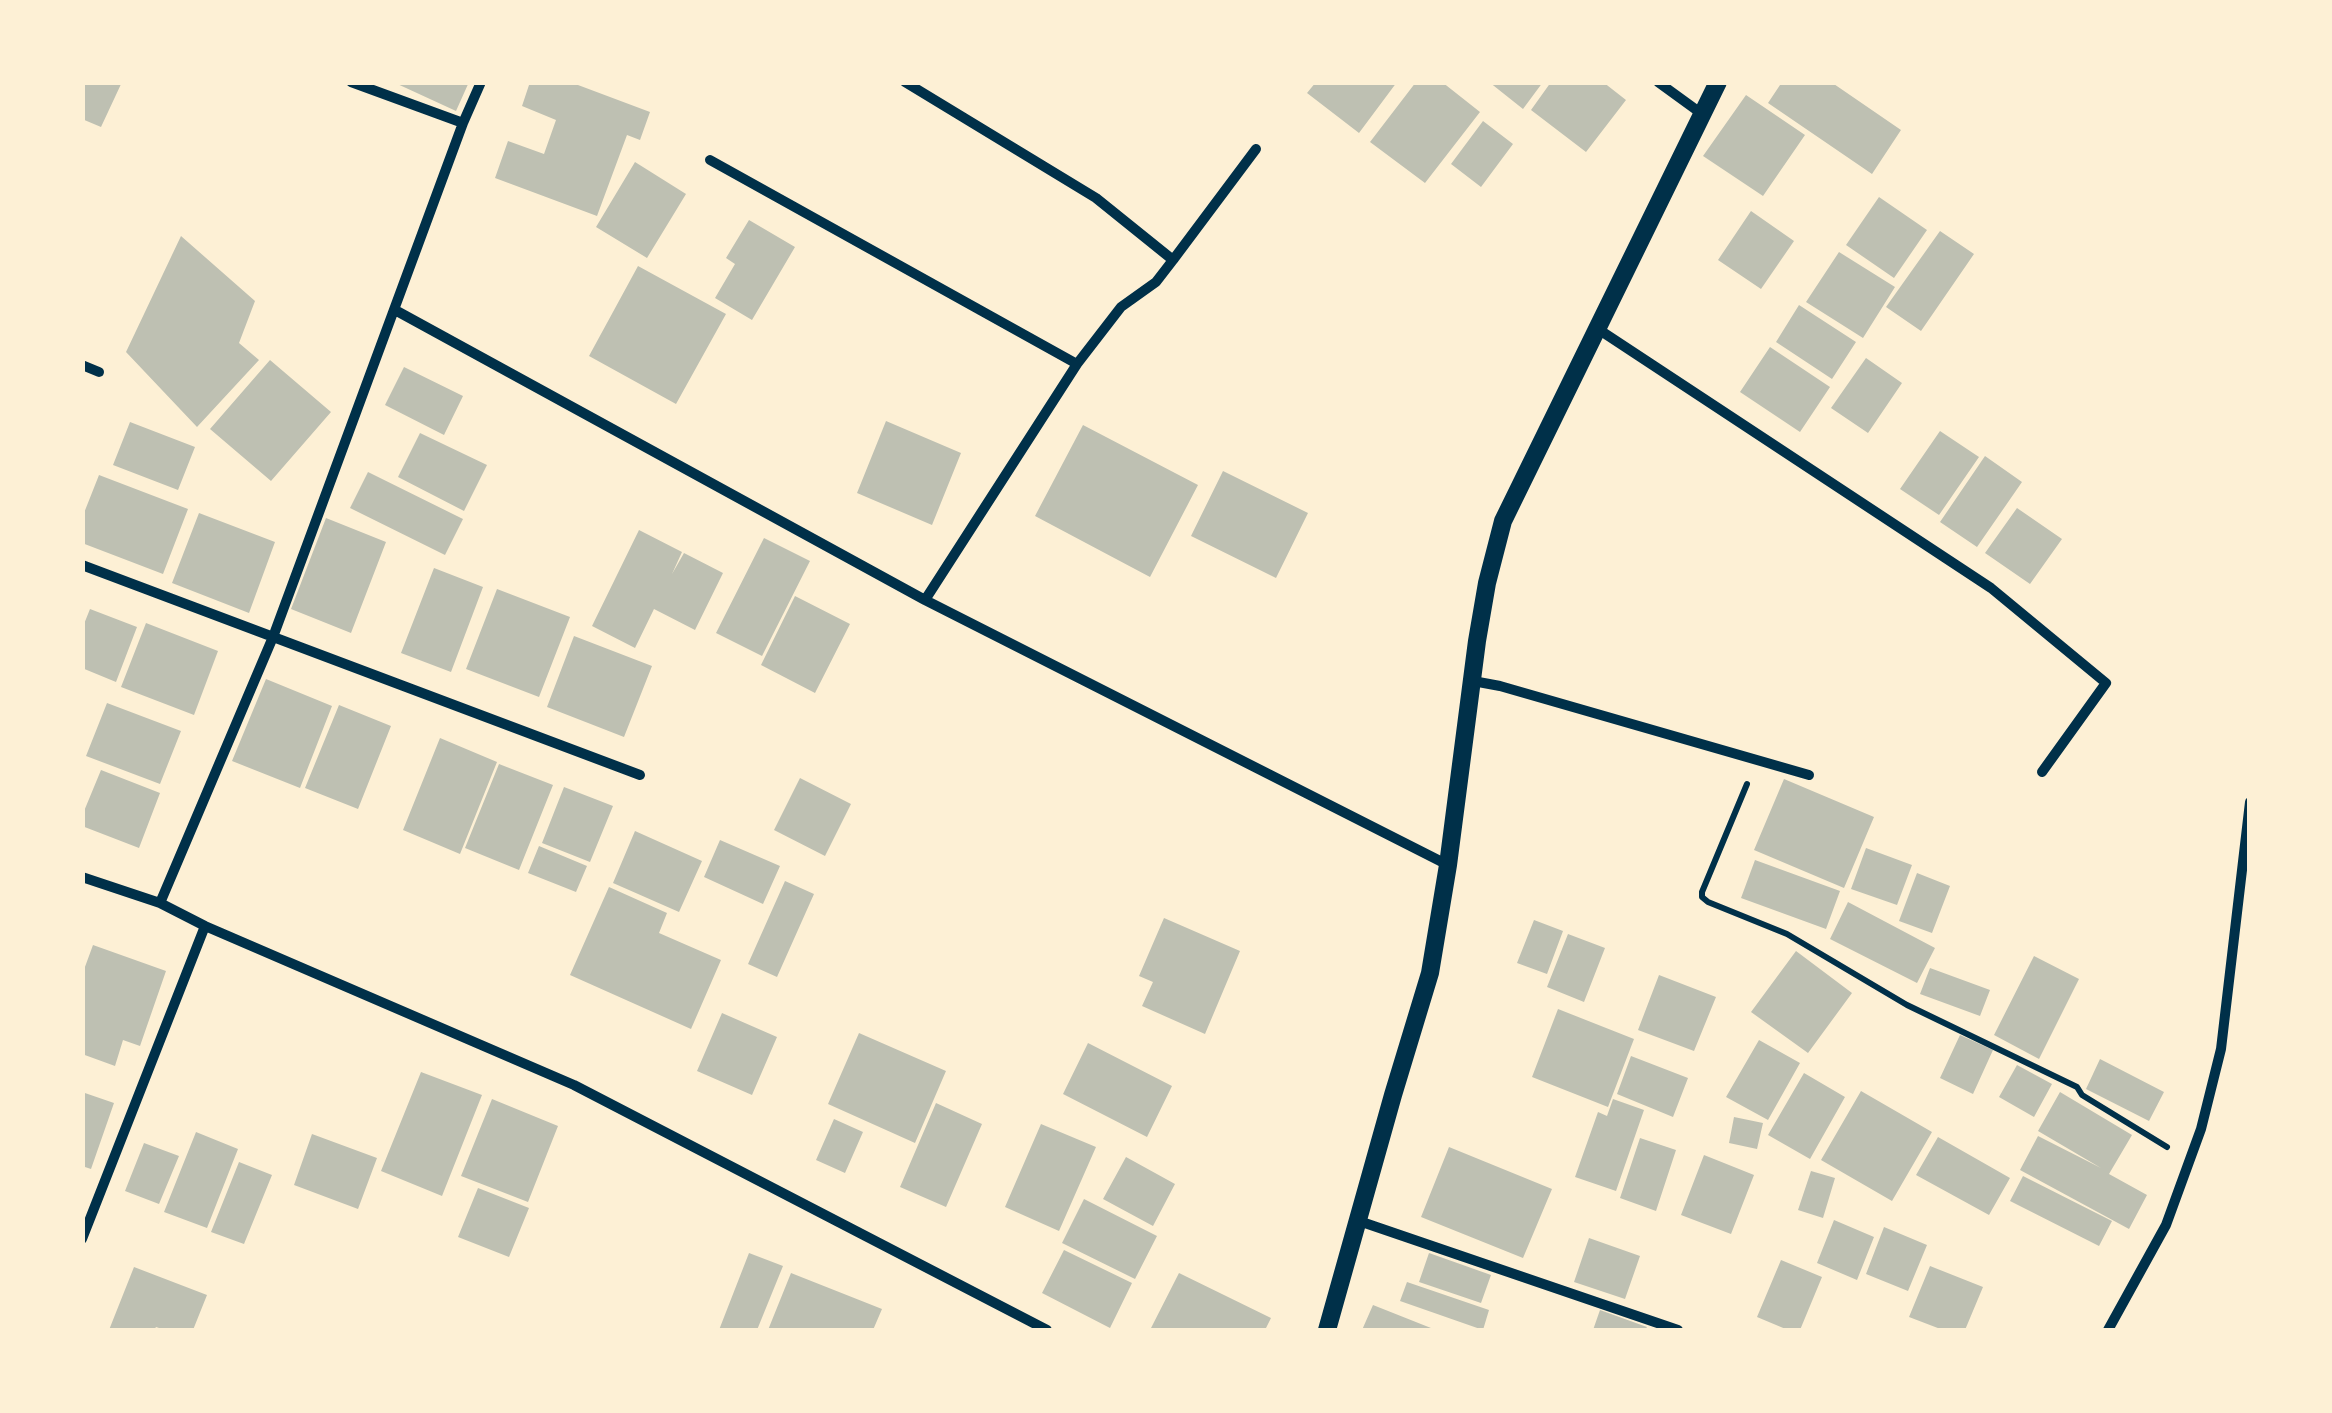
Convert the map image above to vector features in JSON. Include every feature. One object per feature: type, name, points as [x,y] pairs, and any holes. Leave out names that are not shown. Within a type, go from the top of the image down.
[{"type":"street","points":[[351,82],[463,122]]},
{"type":"street","points":[[160,904],[273,637],[481,82]]},
{"type":"street","points":[[905,82],[1096,198],[1173,260]]},
{"type":"street","points":[[1658,82],[1702,114]]},
{"type":"street","points":[[1328,1330],[1430,973],[1487,583],[1503,520],[1718,82]]},
{"type":"street","points":[[925,600],[1077,364],[1121,307],[1156,282],[1256,149]]},
{"type":"street","points":[[710,160],[1077,364]]},
{"type":"street","points":[[395,310],[925,600],[1448,864]]},
{"type":"street","points":[[1598,329],[1991,588],[2106,683],[2042,772]]},
{"type":"street","points":[[82,364],[99,372]]},
{"type":"street","points":[[82,565],[640,775]]},
{"type":"street","points":[[1473,681],[1809,775]]},
{"type":"street","points":[[2108,1330],[2166,1225],[2200,1129],[2221,1049],[2250,802]]},
{"type":"street","points":[[82,876],[160,904],[574,1085],[1047,1330]]},
{"type":"street","points":[[82,1239],[205,926]]},
{"type":"street","points":[[82,1204],[95,1208]]},
{"type":"street","points":[[1359,1221],[1678,1330]]},
{"type":"path","points":[[1757,760],[1702,897],[1787,934],[1908,1006],[2078,1087],[2082,1095],[2189,1161]]},
{"type":"building","points":[[82,82],[122,82],[101,127],[82,119]]},
{"type":"building","points":[[393,82],[469,82],[456,111]]},
{"type":"building","points":[[530,82],[570,82],[650,112],[640,140],[627,135],[597,216],[495,178],[508,141],[544,154],[556,120],[522,106]]},
{"type":"building","points":[[1316,82],[1397,82],[1359,133],[1307,93]]},
{"type":"building","points":[[1416,82],[1442,82],[1480,112],[1425,183],[1370,142]]},
{"type":"building","points":[[1489,82],[1543,82],[1523,109]]},
{"type":"building","points":[[1551,82],[1603,82],[1626,100],[1586,152],[1531,110]]},
{"type":"building","points":[[1782,82],[1831,82],[1901,130],[1872,174],[1768,103]]},
{"type":"building","points":[[1746,95],[1805,135],[1763,196],[1703,156]]},
{"type":"building","points":[[1483,121],[1513,144],[1481,187],[1451,164]]},
{"type":"building","points":[[635,162],[686,194],[647,258],[596,227]]},
{"type":"building","points":[[1879,197],[1927,230],[1894,278],[1846,245]]},
{"type":"building","points":[[1751,211],[1794,241],[1761,289],[1718,260]]},
{"type":"building","points":[[749,220],[795,247],[752,320],[715,298],[735,264],[726,258]]},
{"type":"building","points":[[1940,231],[1974,254],[1921,331],[1886,307]]},
{"type":"building","points":[[181,236],[255,301],[239,343],[259,360],[197,427],[126,352]]},
{"type":"building","points":[[1839,252],[1895,287],[1863,338],[1806,302]]},
{"type":"building","points":[[638,266],[726,314],[676,404],[589,356]]},
{"type":"building","points":[[1799,305],[1856,342],[1832,379],[1776,342]]},
{"type":"building","points":[[1770,347],[1830,387],[1800,432],[1740,392]]},
{"type":"building","points":[[1866,358],[1902,383],[1868,433],[1831,408]]},
{"type":"building","points":[[270,360],[331,412],[271,481],[210,429]]},
{"type":"building","points":[[404,367],[463,396],[444,435],[385,405]]},
{"type":"building","points":[[886,421],[961,453],[932,525],[857,493]]},
{"type":"building","points":[[130,422],[195,447],[178,490],[113,465]]},
{"type":"building","points":[[1083,425],[1198,485],[1150,577],[1035,516]]},
{"type":"building","points":[[1940,431],[1979,457],[1939,515],[1900,489]]},
{"type":"building","points":[[420,433],[487,465],[464,511],[398,477]]},
{"type":"building","points":[[1985,456],[2022,482],[1977,547],[1940,522]]},
{"type":"building","points":[[1223,471],[1308,513],[1276,578],[1191,536]]},
{"type":"building","points":[[368,472],[463,519],[445,555],[350,508]]},
{"type":"building","points":[[99,475],[188,509],[163,574],[82,543],[82,518]]},
{"type":"building","points":[[2017,508],[2062,539],[2030,584],[1985,553]]},
{"type":"building","points":[[199,513],[275,542],[249,613],[172,583]]},
{"type":"building","points":[[326,518],[386,542],[351,633],[291,609]]},
{"type":"building","points":[[639,530],[682,552],[672,574],[684,553],[723,573],[695,630],[654,609],[635,648],[592,626]]},
{"type":"building","points":[[764,538],[810,561],[762,656],[716,633]]},
{"type":"building","points":[[434,568],[483,587],[451,672],[401,653]]},
{"type":"building","points":[[497,589],[570,617],[539,697],[466,669]]},
{"type":"building","points":[[795,596],[850,624],[815,693],[761,665]]},
{"type":"building","points":[[90,609],[137,627],[116,682],[82,668],[82,629]]},
{"type":"building","points":[[146,623],[218,651],[194,715],[121,687]]},
{"type":"building","points":[[574,636],[652,666],[624,737],[547,707]]},
{"type":"building","points":[[266,679],[332,706],[300,788],[232,761]]},
{"type":"building","points":[[107,703],[181,731],[160,784],[86,756]]},
{"type":"building","points":[[339,705],[391,726],[358,809],[305,788]]},
{"type":"building","points":[[440,738],[497,762],[460,854],[403,830]]},
{"type":"building","points":[[499,764],[553,785],[519,870],[465,848]]},
{"type":"building","points":[[101,770],[160,793],[139,848],[82,826],[82,816]]},
{"type":"building","points":[[800,778],[851,804],[825,856],[774,830]]},
{"type":"building","points":[[1784,779],[1874,817],[1844,888],[1754,850]]},
{"type":"building","points":[[564,787],[613,806],[590,862],[542,843]]},
{"type":"building","points":[[635,831],[702,861],[679,912],[613,883]]},
{"type":"building","points":[[720,840],[780,866],[763,904],[704,877]]},
{"type":"building","points":[[539,846],[587,866],[576,892],[528,873]]},
{"type":"building","points":[[1866,848],[1912,865],[1897,905],[1851,889]]},
{"type":"building","points":[[1755,860],[1840,891],[1826,929],[1741,898]]},
{"type":"building","points":[[1917,873],[1950,886],[1932,933],[1899,921]]},
{"type":"building","points":[[785,881],[814,894],[777,977],[748,964]]},
{"type":"building","points":[[609,887],[667,913],[659,933],[721,960],[691,1029],[570,975]]},
{"type":"building","points":[[1848,902],[1935,948],[1917,983],[1830,939]]},
{"type":"building","points":[[1164,918],[1240,951],[1205,1034],[1142,1006],[1153,982],[1139,976]]},
{"type":"building","points":[[1534,920],[1563,931],[1547,974],[1517,963]]},
{"type":"building","points":[[1568,934],[1605,948],[1584,1002],[1547,987]]},
{"type":"building","points":[[93,945],[166,971],[140,1046],[123,1040],[115,1066],[82,1054],[82,975]]},
{"type":"building","points":[[1796,951],[1852,993],[1808,1053],[1751,1012]]},
{"type":"building","points":[[2034,956],[2079,979],[2039,1059],[1994,1035]]},
{"type":"building","points":[[1930,968],[1990,990],[1980,1016],[1920,994]]},
{"type":"building","points":[[1659,975],[1716,997],[1694,1051],[1638,1030]]},
{"type":"building","points":[[1558,1009],[1634,1039],[1608,1107],[1532,1077]]},
{"type":"building","points":[[722,1013],[777,1037],[752,1095],[697,1071]]},
{"type":"building","points":[[859,1033],[946,1071],[915,1143],[828,1104]]},
{"type":"building","points":[[1960,1035],[1993,1050],[1973,1094],[1940,1078]]},
{"type":"building","points":[[1759,1040],[1800,1063],[1768,1120],[1726,1097]]},
{"type":"building","points":[[1088,1043],[1172,1086],[1147,1137],[1063,1094]]},
{"type":"building","points":[[1631,1056],[1688,1078],[1673,1117],[1617,1094]]},
{"type":"building","points":[[2100,1059],[2164,1092],[2149,1121],[2086,1089]]},
{"type":"building","points":[[2017,1065],[2052,1084],[2034,1117],[1999,1097]]},
{"type":"building","points":[[421,1072],[482,1095],[442,1196],[381,1171]]},
{"type":"building","points":[[1804,1073],[1845,1097],[1810,1159],[1768,1135]]},
{"type":"building","points":[[1861,1091],[1932,1132],[1892,1201],[1821,1160]]},
{"type":"building","points":[[82,1092],[114,1103],[91,1169],[82,1166]]},
{"type":"building","points":[[2060,1092],[2132,1135],[2109,1174],[2147,1195],[2129,1229],[2020,1170],[2038,1136],[2101,1168],[2038,1131]]},
{"type":"building","points":[[492,1099],[558,1126],[528,1202],[461,1176]]},
{"type":"building","points":[[1613,1099],[1644,1110],[1616,1191],[1575,1177],[1598,1112],[1607,1116]]},
{"type":"building","points":[[936,1103],[982,1124],[946,1207],[900,1187]]},
{"type":"building","points":[[1734,1117],[1763,1123],[1757,1149],[1729,1143]]},
{"type":"building","points":[[834,1119],[863,1132],[845,1173],[816,1160]]},
{"type":"building","points":[[1041,1124],[1096,1147],[1059,1231],[1005,1207]]},
{"type":"building","points":[[196,1132],[238,1149],[207,1228],[164,1212]]},
{"type":"building","points":[[312,1134],[377,1158],[358,1209],[294,1185]]},
{"type":"building","points":[[1938,1137],[2010,1178],[1989,1215],[1916,1175]]},
{"type":"building","points":[[1640,1138],[1676,1150],[1656,1211],[1620,1198]]},
{"type":"building","points":[[144,1143],[179,1156],[159,1204],[125,1191]]},
{"type":"building","points":[[1449,1147],[1552,1189],[1523,1258],[1421,1217]]},
{"type":"building","points":[[1704,1155],[1754,1175],[1731,1234],[1681,1215]]},
{"type":"building","points":[[1126,1157],[1175,1184],[1153,1226],[1103,1199]]},
{"type":"building","points":[[239,1162],[272,1175],[244,1244],[211,1232]]},
{"type":"building","points":[[1811,1171],[1835,1178],[1823,1218],[1798,1210]]},
{"type":"building","points":[[2023,1176],[2112,1221],[2099,1246],[2010,1201]]},
{"type":"building","points":[[478,1188],[529,1208],[509,1257],[458,1237]]},
{"type":"building","points":[[1084,1199],[1157,1236],[1135,1279],[1062,1243]]},
{"type":"building","points":[[1834,1220],[1874,1237],[1857,1280],[1817,1263]]},
{"type":"building","points":[[1884,1227],[1927,1245],[1908,1291],[1866,1274]]},
{"type":"building","points":[[1589,1238],[1640,1256],[1625,1299],[1574,1282]]},
{"type":"building","points":[[1064,1250],[1132,1283],[1110,1328],[1042,1293]]},
{"type":"building","points":[[749,1253],[783,1266],[757,1330],[719,1330]]},
{"type":"building","points":[[1429,1253],[1491,1275],[1481,1303],[1419,1282]]},
{"type":"building","points":[[1781,1260],[1822,1277],[1800,1330],[1788,1330],[1757,1317]]},
{"type":"building","points":[[1930,1266],[1983,1287],[1965,1330],[1943,1330],[1909,1317]]},
{"type":"building","points":[[134,1267],[207,1295],[193,1330],[109,1330]]},
{"type":"building","points":[[791,1273],[882,1309],[873,1330],[768,1330]]},
{"type":"building","points":[[1179,1273],[1271,1318],[1265,1330],[1150,1330]]},
{"type":"building","points":[[1407,1282],[1489,1310],[1483,1330],[1400,1301]]},
{"type":"building","points":[[1373,1305],[1436,1330],[1362,1330]]},
{"type":"building","points":[[1600,1310],[1647,1327],[1593,1330]]}]
